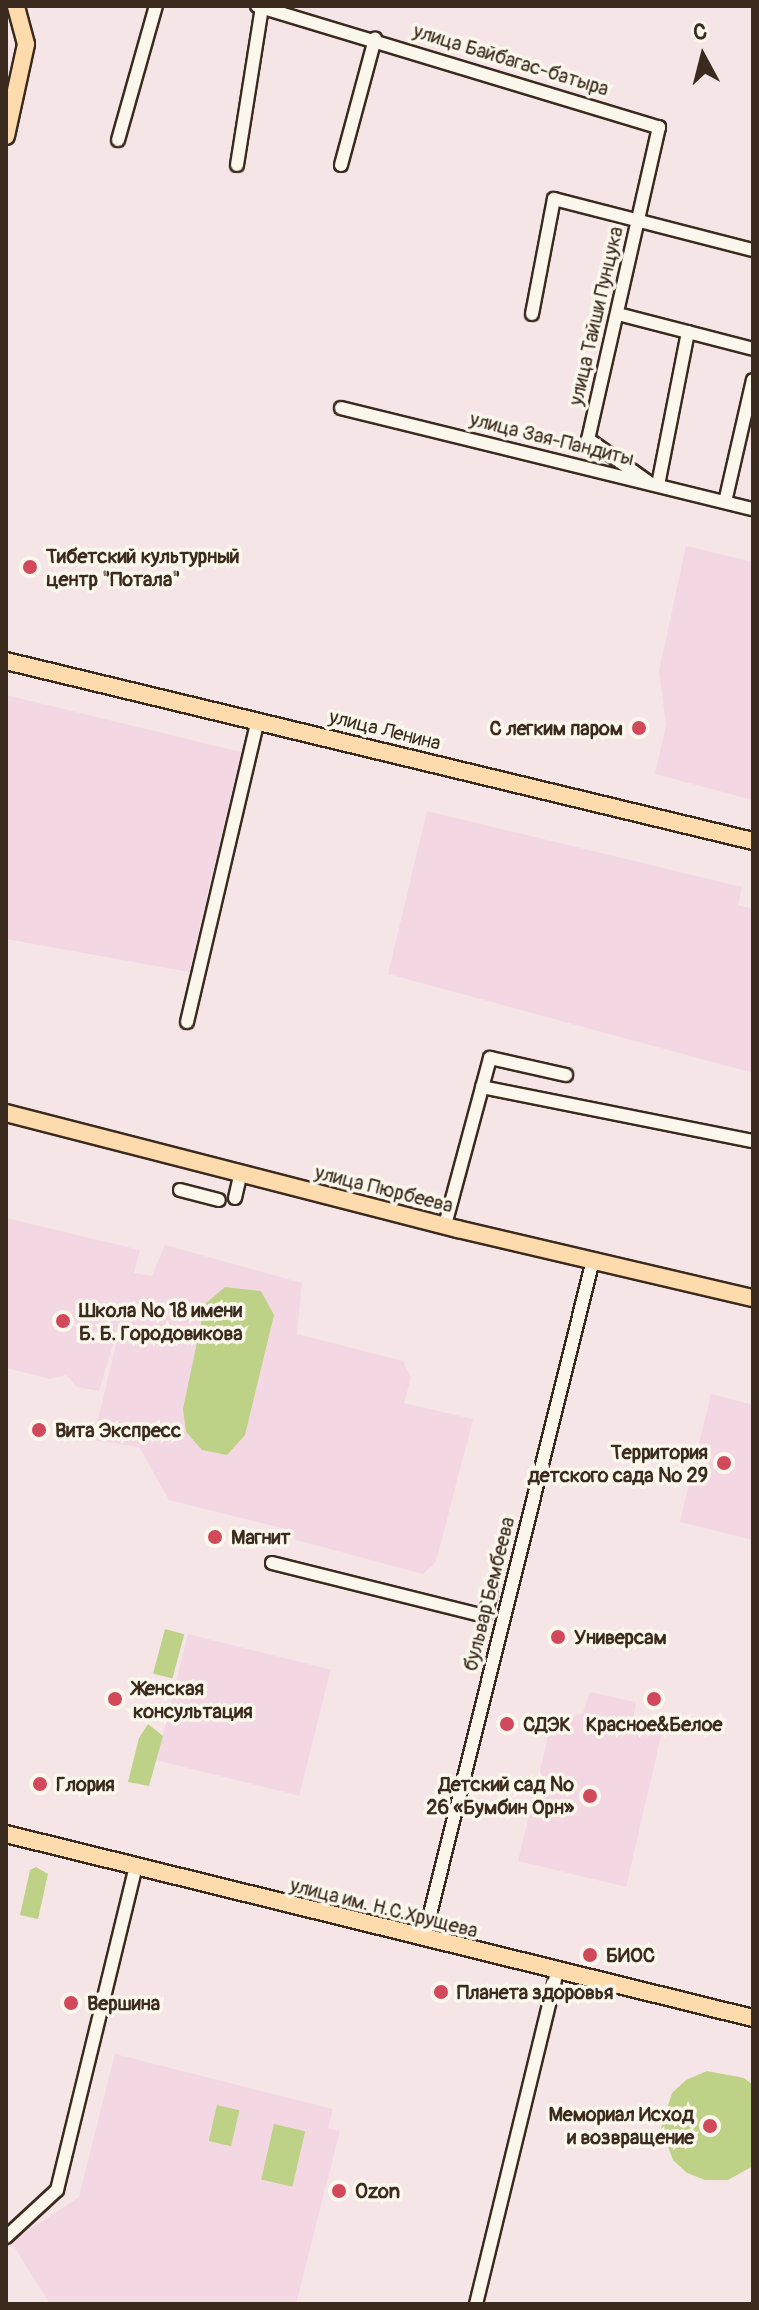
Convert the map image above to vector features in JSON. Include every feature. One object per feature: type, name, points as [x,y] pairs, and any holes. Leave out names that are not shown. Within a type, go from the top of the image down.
[{"type":"main road","points":[[6,136],[26,44],[16,6]]},
{"type":"main road","name":"улица Ленина","points":[[6,661],[753,841]]},
{"type":"main road","name":"улица Пюрбеева","points":[[6,1113],[445,1225],[753,1298]]},
{"type":"main road","name":"улица им. Н.С.Хрущева","points":[[6,1834],[753,2018]]},
{"type":"street","points":[[118,140],[156,6]]},
{"type":"street","points":[[237,165],[260,7]]},
{"type":"street","name":"улица Байбагас-батыра","points":[[260,7],[375,39],[659,127]]},
{"type":"street","points":[[341,165],[375,39]]},
{"type":"street","name":"улица Тайши Пунцука","points":[[654,484],[588,439],[659,127]]},
{"type":"street","points":[[532,314],[554,199],[753,250]]},
{"type":"street","points":[[618,314],[753,349]]},
{"type":"street","points":[[654,484],[688,332]]},
{"type":"street","points":[[725,502],[753,380]]},
{"type":"street","name":"улица Зая-Пандиты","points":[[341,408],[753,509]]},
{"type":"street","points":[[187,1022],[258,720]]},
{"type":"street","points":[[445,1225],[490,1058],[566,1075]]},
{"type":"street","points":[[482,1087],[753,1141]]},
{"type":"street","points":[[235,1198],[241,1173]]},
{"type":"street","points":[[180,1190],[219,1200]]},
{"type":"street","name":"бульвар Бембеева","points":[[424,1938],[593,1260]]},
{"type":"street","name":"бульвар Бембеева","points":[[272,1563],[485,1616],[491,1592]]},
{"type":"street","points":[[6,2237],[57,2190],[136,1867]]},
{"type":"street","points":[[476,2304],[557,1972]]},
{"type":"shaded area","points":[[686,546],[753,562],[753,800],[655,774],[666,725],[659,671]]},
{"type":"shaded area","points":[[6,695],[241,752],[189,972],[6,939]]},
{"type":"shaded area","points":[[427,811],[742,887],[738,905],[753,909],[753,1073],[388,974]]},
{"type":"shaded area","points":[[6,1218],[140,1250],[134,1273],[152,1276],[165,1245],[302,1283],[297,1334],[403,1361],[411,1378],[404,1403],[473,1419],[436,1562],[423,1574],[296,1540],[286,1529],[169,1500],[139,1447],[93,1440],[127,1299],[99,1391],[77,1387],[66,1375],[50,1379],[6,1368]]},
{"type":"shaded area","name":"Территория детского сада № 29","points":[[711,1394],[753,1405],[753,1540],[680,1522]]},
{"type":"shaded area","points":[[188,1634],[331,1670],[299,1796],[157,1760]]},
{"type":"shaded area","name":"Детский сад № 26 «Бумбин Орн»","points":[[590,1692],[636,1702],[632,1724],[662,1732],[626,1887],[518,1861],[550,1729],[583,1712]]},
{"type":"shaded area","points":[[115,2054],[333,2109],[328,2128],[340,2131],[296,2304],[50,2304],[11,2242],[79,2197]]},
{"type":"green space","points":[[225,1287],[261,1291],[274,1315],[245,1435],[227,1455],[202,1450],[186,1432],[183,1409],[205,1304]]},
{"type":"green space","points":[[165,1629],[184,1634],[172,1679],[153,1673]]},
{"type":"green space","points":[[148,1724],[163,1736],[149,1786],[128,1782],[139,1738]]},
{"type":"green space","points":[[36,1867],[48,1874],[38,1919],[20,1915],[30,1870]]},
{"type":"green space","points":[[707,2071],[744,2078],[753,2085],[753,2166],[728,2180],[705,2180],[687,2173],[673,2160],[661,2128],[672,2093],[686,2080]]},
{"type":"green space","points":[[217,2105],[239,2110],[231,2146],[209,2141]]},
{"type":"green space","points":[[274,2124],[305,2131],[292,2187],[261,2180]]},
{"type":"place","name":"Тибетский культурный центр \"Потала\"","points":[[30,567]]},
{"type":"place","name":"С легким паром","points":[[639,728]]},
{"type":"place","name":"Школа № 18 имени Б. Б. Городовикова","points":[[63,1321]]},
{"type":"place","name":"Вита Экспресс","points":[[39,1430]]},
{"type":"place","name":"Территория детского сада № 29","points":[[724,1463]]},
{"type":"place","name":"Магнит","points":[[215,1537]]},
{"type":"place","name":"Универсам","points":[[558,1637]]},
{"type":"place","name":"Женская консультация","points":[[115,1699]]},
{"type":"place","name":"Красное&Белое","points":[[654,1699]]},
{"type":"place","name":"СДЭК","points":[[507,1724]]},
{"type":"place","name":"Глория","points":[[40,1784]]},
{"type":"place","name":"Детский сад № 26 «Бумбин Орн»","points":[[590,1796]]},
{"type":"place","name":"БИОС","points":[[590,1955]]},
{"type":"place","name":"Планета здоровья","points":[[441,1992]]},
{"type":"place","name":"Вершина","points":[[71,2003]]},
{"type":"place","name":"Мемориал Исход и возвращение","points":[[710,2126]]},
{"type":"place","name":"Ozon","points":[[339,2191]]}]
